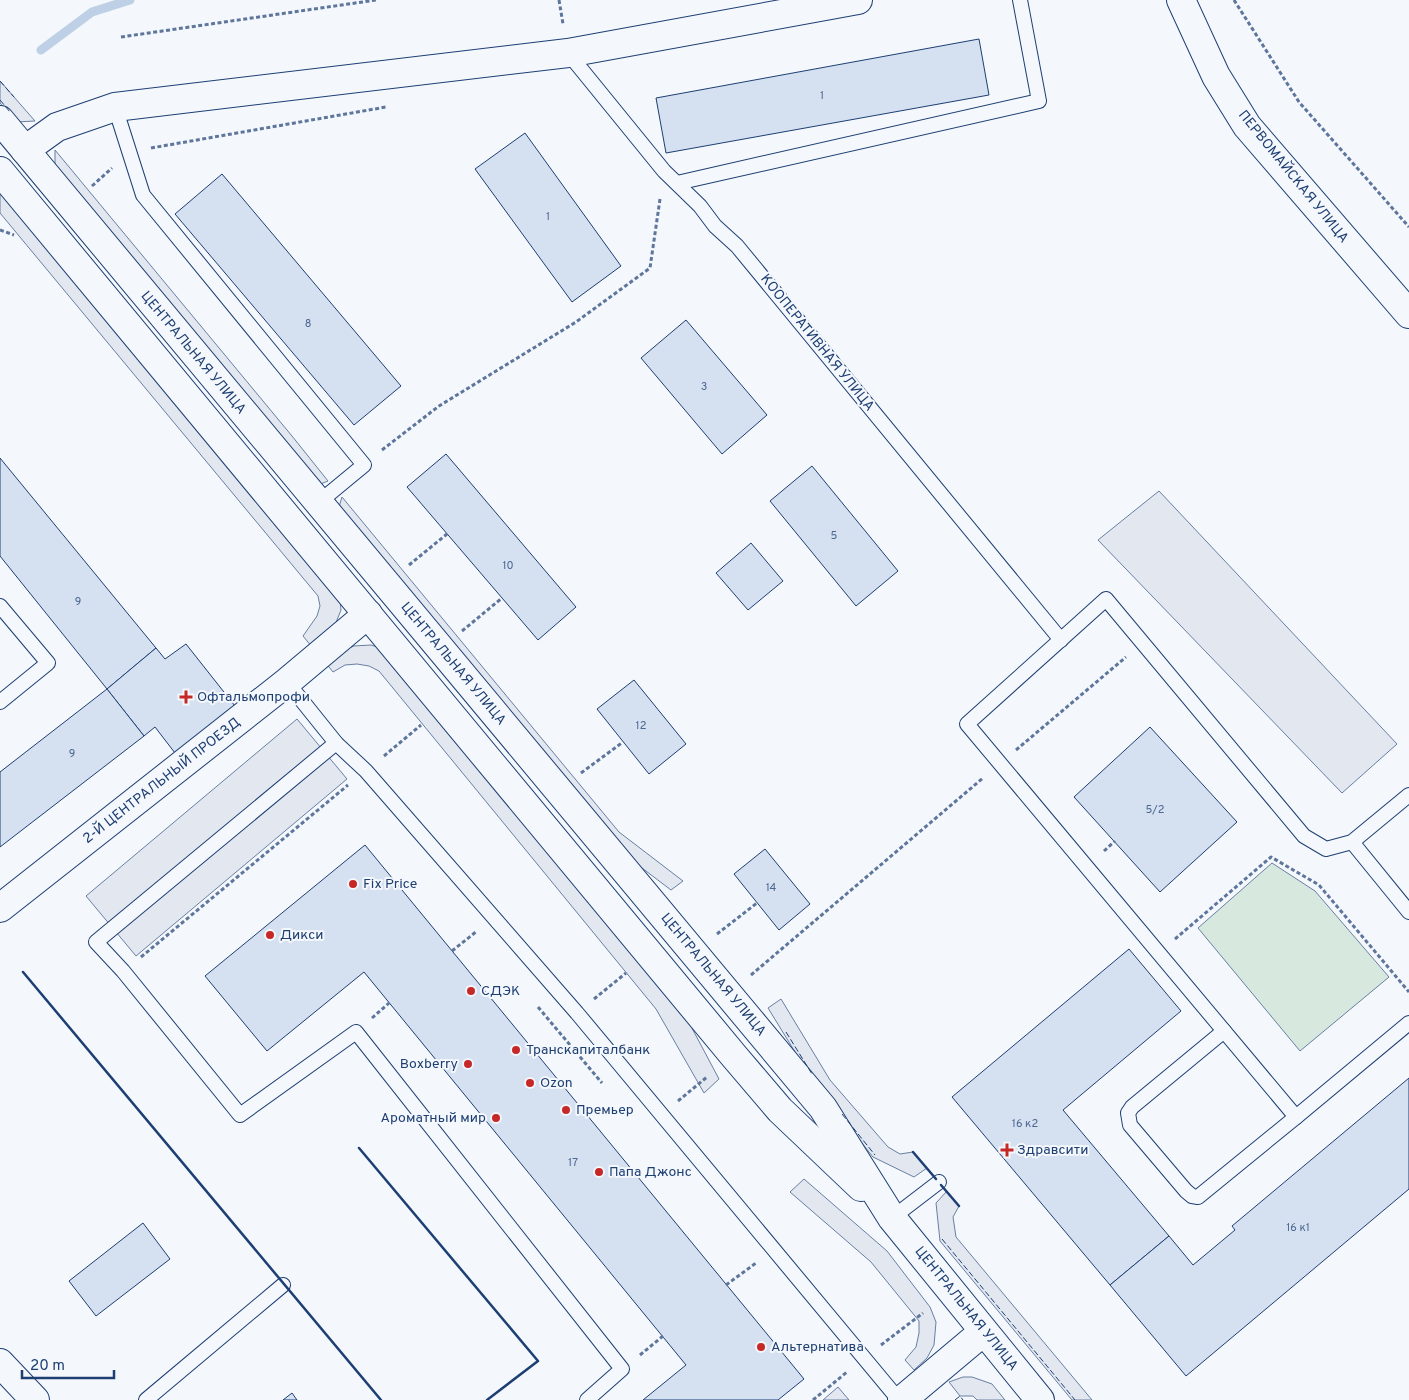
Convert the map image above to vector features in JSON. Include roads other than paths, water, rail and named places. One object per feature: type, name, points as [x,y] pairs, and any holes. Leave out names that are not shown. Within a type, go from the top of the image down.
[{"type":"main road","points":[[25,150],[57,127],[115,107],[568,52],[858,0]]},
{"type":"main road","name":"ПЕРВОМАЙСКАЯ УЛИЦА","points":[[1181,0],[1216,76],[1247,126],[1409,314]]},
{"type":"main road","name":"ЦЕНТРАЛЬНАЯ УЛИЦА","points":[[0,120],[823,1108],[892,1218],[1040,1400]]},
{"type":"main road","name":"ЦЕНТРАЛЬНАЯ УЛИЦА","points":[[0,171],[780,1110],[892,1218]]},
{"type":"main road","name":"2-Й ЦЕНТРАЛЬНЫЙ ПРОЕЗД","points":[[0,908],[287,682],[368,614]]},
{"type":"main road","points":[[900,1400],[983,1332]]},
{"type":"main road","points":[[0,1363],[35,1400]]},
{"type":"lane","points":[[676,183],[1039,101],[1020,0]]},
{"type":"lane","name":"КООПЕРАТИВНАЯ УЛИЦА","points":[[568,52],[664,171],[700,206],[715,226],[737,246],[1061,640]]},
{"type":"lane","points":[[115,107],[143,195],[364,465],[318,504]]},
{"type":"lane","points":[[1296,1117],[967,724],[1106,599],[1144,642],[1304,836],[1326,850],[1352,842],[1409,795]]},
{"type":"lane","points":[[0,606],[48,663],[0,702]]},
{"type":"lane","points":[[287,682],[336,743],[366,771],[495,917],[900,1400]]},
{"type":"lane","points":[[336,743],[96,942],[123,971],[240,1115],[356,1032],[622,1369],[587,1400]]},
{"type":"lane","points":[[1352,842],[1409,912]]},
{"type":"lane","points":[[1224,1031],[1132,1107],[1128,1113],[1130,1125],[1192,1196],[1198,1197],[1409,1023]]},
{"type":"lane","points":[[892,1218],[939,1182]]},
{"type":"lane","points":[[146,1400],[283,1286]]},
{"type":"waterway","points":[[41,50],[92,12],[130,0]]},
{"type":"place","name":"Офтальмопрофи","points":[[186,697]]},
{"type":"place","name":"Fix Price","points":[[353,884]]},
{"type":"place","name":"Дикси","points":[[270,935]]},
{"type":"place","name":"СДЭК","points":[[471,991]]},
{"type":"place","name":"Транскапиталбанк","points":[[516,1050]]},
{"type":"place","name":"Boxberry","points":[[468,1064]]},
{"type":"place","name":"Ozon","points":[[530,1083]]},
{"type":"place","name":"Премьер","points":[[566,1110]]},
{"type":"place","name":"Ароматный мир","points":[[496,1118]]},
{"type":"place","name":"Здравсити","points":[[1007,1150]]},
{"type":"place","name":"Папа Джонс","points":[[599,1172]]},
{"type":"place","name":"Альтернатива","points":[[761,1347]]}]
